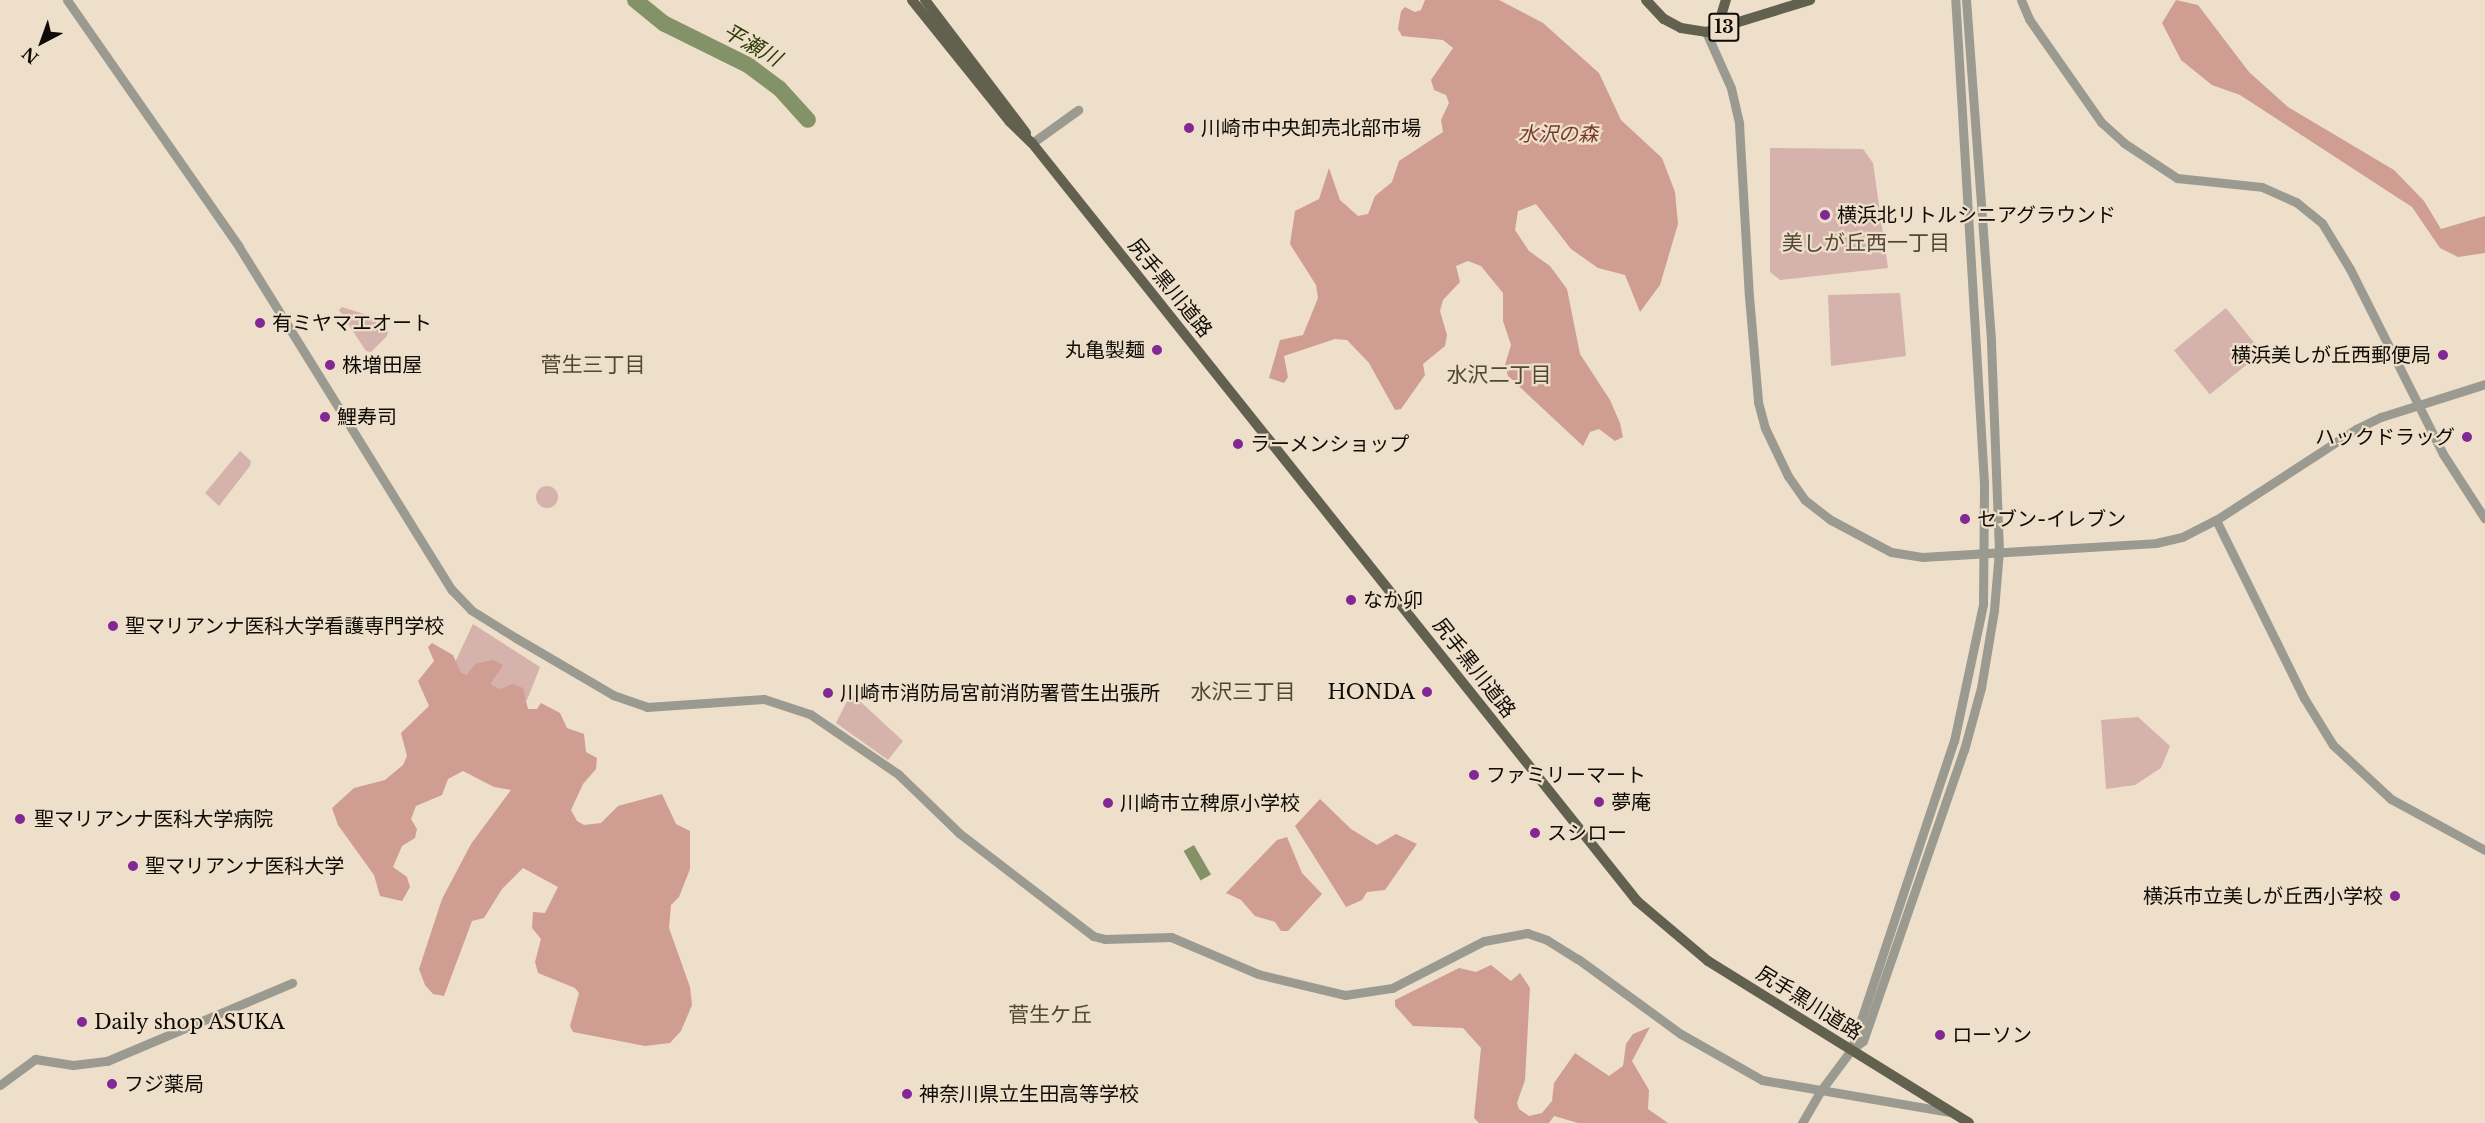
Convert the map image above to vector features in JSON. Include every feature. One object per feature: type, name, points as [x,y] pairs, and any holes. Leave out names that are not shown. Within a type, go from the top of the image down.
[{"type":"main road","name":"尻手黒川道路","points":[[912,0],[1010,123],[1032,144],[1637,901],[1708,961],[1969,1123]]},
{"type":"main road","name":"尻手黒川道路","points":[[925,0],[1019,120],[1032,144]]},
{"type":"main road","name":"13","points":[[1646,0],[1664,19],[1681,28],[1712,30],[1810,0]]},
{"type":"main road","name":"13","points":[[1712,30],[1726,0]]},
{"type":"street","points":[[67,0],[239,247],[452,590],[487,621],[613,695],[647,707],[764,699],[810,714],[898,774],[959,833],[1093,936],[1105,939],[1172,937],[1258,974],[1345,995],[1392,988],[1484,941],[1527,933],[1547,940],[1578,959],[1731,1066],[1762,1080],[1819,1093],[1952,1113]]},
{"type":"street","points":[[1851,1050],[1954,741],[1983,604],[1986,552],[1955,0]]},
{"type":"street","points":[[1802,1123],[1819,1093],[1851,1050],[1863,1041],[1964,750],[1981,688],[1994,610],[1999,551],[1992,340],[1966,0]]},
{"type":"street","points":[[2021,0],[2029,19],[2101,122],[2133,150],[2189,181],[2242,183],[2277,192],[2322,223],[2350,269],[2417,407],[2456,477],[2485,519]]},
{"type":"street","points":[[1712,30],[1737,106],[1758,402],[1779,460],[1796,488],[1817,511],[1891,552],[1908,557],[2156,543],[2182,537],[2216,520],[2345,435],[2381,417],[2485,384]]},
{"type":"street","points":[[1032,144],[1077,110]]},
{"type":"street","points":[[2216,520],[2304,698],[2333,745],[2391,799],[2485,850]]},
{"type":"street","points":[[0,1085],[35,1059],[73,1065],[107,1061],[292,983]]},
{"type":"shaded area","name":"横浜北リトルシニアグラウンド","points":[[1770,148],[1863,149],[1873,163],[1888,268],[1780,280],[1770,272]]},
{"type":"shaded area","points":[[1900,293],[1906,356],[1831,366],[1828,295]]},
{"type":"shaded area","points":[[342,307],[367,315],[388,332],[387,336],[371,352],[366,351],[339,310]]},
{"type":"shaded area","points":[[2226,308],[2262,352],[2210,394],[2174,350]]},
{"type":"shaded area","points":[[240,451],[251,461],[250,466],[219,506],[205,493]]},
{"type":"shaded area","points":[[547,486],[555,489],[558,497],[555,505],[547,508],[539,505],[536,497],[539,489]]},
{"type":"shaded area","points":[[473,624],[540,667],[527,700],[433,709]]},
{"type":"shaded area","points":[[851,693],[903,741],[888,760],[836,723]]},
{"type":"shaded area","points":[[2138,717],[2170,746],[2161,768],[2135,785],[2106,789],[2101,720]]},
{"type":"shaded area","points":[[1194,845],[1211,874],[1201,880],[1184,851]]},
{"type":"green space","name":"水沢の森","points":[[1425,0],[1499,0],[1543,23],[1599,73],[1621,120],[1662,158],[1675,192],[1678,224],[1660,285],[1640,312],[1625,275],[1598,268],[1571,249],[1536,204],[1518,211],[1515,230],[1529,251],[1550,266],[1567,289],[1580,354],[1610,400],[1620,423],[1623,437],[1615,441],[1599,429],[1590,432],[1583,446],[1508,376],[1505,365],[1511,345],[1503,321],[1503,293],[1481,266],[1468,261],[1456,266],[1460,282],[1443,300],[1440,311],[1447,335],[1445,346],[1423,364],[1425,375],[1401,409],[1395,410],[1369,363],[1347,340],[1335,339],[1284,356],[1288,377],[1284,383],[1269,378],[1280,340],[1303,335],[1318,298],[1316,285],[1290,244],[1295,211],[1319,199],[1329,168],[1340,200],[1358,216],[1368,214],[1375,196],[1392,182],[1399,161],[1443,132],[1441,120],[1449,103],[1446,95],[1434,90],[1431,80],[1453,48],[1443,40],[1402,36],[1398,29],[1401,11],[1405,7],[1415,12],[1421,10]]},
{"type":"green space","points":[[2176,0],[2198,5],[2249,72],[2288,107],[2394,170],[2424,201],[2441,229],[2485,216],[2485,253],[2458,257],[2440,248],[2412,207],[2240,95],[2212,85],[2181,60],[2162,23]]},
{"type":"green space","points":[[432,643],[453,655],[461,673],[467,675],[475,664],[493,660],[503,665],[491,683],[493,686],[501,689],[512,684],[523,688],[528,709],[537,709],[541,703],[560,713],[567,728],[584,734],[586,752],[597,758],[596,769],[583,784],[571,810],[577,821],[584,825],[601,823],[618,806],[662,794],[676,824],[690,831],[690,869],[679,897],[671,905],[669,928],[690,987],[692,1005],[681,1031],[670,1043],[645,1046],[573,1032],[570,1026],[579,993],[575,988],[538,973],[535,962],[541,939],[532,928],[533,912],[545,913],[558,887],[523,868],[502,889],[484,918],[472,921],[444,996],[433,994],[425,985],[419,969],[442,899],[471,844],[511,790],[494,787],[463,771],[448,779],[442,795],[416,806],[411,819],[417,829],[415,838],[402,846],[393,867],[407,877],[410,887],[402,901],[380,896],[374,875],[338,825],[332,808],[354,788],[385,780],[403,765],[407,756],[401,733],[429,706],[418,681],[434,661],[428,647]]},
{"type":"green space","points":[[1320,799],[1351,829],[1377,845],[1396,834],[1417,844],[1385,890],[1367,892],[1362,900],[1346,907],[1295,826]]},
{"type":"green space","points":[[1287,837],[1302,873],[1322,894],[1288,931],[1281,931],[1275,922],[1255,916],[1241,900],[1226,893],[1277,840]]},
{"type":"green space","points":[[1491,965],[1511,981],[1520,973],[1530,988],[1525,1080],[1517,1103],[1519,1109],[1529,1116],[1542,1113],[1552,1101],[1554,1083],[1575,1053],[1609,1076],[1623,1066],[1626,1044],[1633,1034],[1650,1027],[1632,1061],[1649,1090],[1648,1109],[1668,1123],[1578,1123],[1554,1116],[1549,1123],[1479,1123],[1474,1118],[1481,1048],[1463,1028],[1413,1026],[1395,1006],[1395,1000],[1459,968],[1476,972]]},
{"type":"waterway","name":"平瀬川","points":[[635,0],[665,24],[748,65],[779,88],[808,120]]},
{"type":"place","name":"川崎市中央卸売北部市場","points":[[1189,128]]},
{"type":"place","name":"横浜北リトルシニアグラウンド","points":[[1825,215]]},
{"type":"place","name":"有ミヤマエオート","points":[[260,323]]},
{"type":"place","name":"丸亀製麺","points":[[1157,350]]},
{"type":"place","name":"横浜美しが丘西郵便局","points":[[2443,355]]},
{"type":"place","name":"株増田屋","points":[[330,365]]},
{"type":"place","name":"鯉寿司","points":[[325,417]]},
{"type":"place","name":"ハックドラッグ","points":[[2467,437]]},
{"type":"place","name":"ラーメンショップ","points":[[1238,444]]},
{"type":"place","name":"セブン-イレブン","points":[[1965,519]]},
{"type":"place","name":"なか卯","points":[[1351,600]]},
{"type":"place","name":"聖マリアンナ医科大学看護専門学校","points":[[113,626]]},
{"type":"place","name":"HONDA","points":[[1427,692]]},
{"type":"place","name":"川崎市消防局宮前消防署菅生出張所","points":[[828,693]]},
{"type":"place","name":"ファミリーマート","points":[[1474,775]]},
{"type":"place","name":"夢庵","points":[[1599,802]]},
{"type":"place","name":"川崎市立稗原小学校","points":[[1108,803]]},
{"type":"place","name":"聖マリアンナ医科大学病院","points":[[20,819]]},
{"type":"place","name":"スシロー","points":[[1535,833]]},
{"type":"place","name":"聖マリアンナ医科大学","points":[[133,866]]},
{"type":"place","name":"横浜市立美しが丘西小学校","points":[[2395,896]]},
{"type":"place","name":"Daily shop ASUKA","points":[[82,1022]]},
{"type":"place","name":"ローソン","points":[[1940,1035]]},
{"type":"place","name":"フジ薬局","points":[[112,1084]]},
{"type":"place","name":"神奈川県立生田高等学校","points":[[907,1094]]},
{"type":"district","name":"美しが丘西一丁目","points":[[1866,243]]},
{"type":"district","name":"菅生三丁目","points":[[593,365]]},
{"type":"district","name":"水沢二丁目","points":[[1499,375]]},
{"type":"district","name":"水沢三丁目","points":[[1243,692]]},
{"type":"district","name":"菅生ケ丘","points":[[1050,1015]]}]
